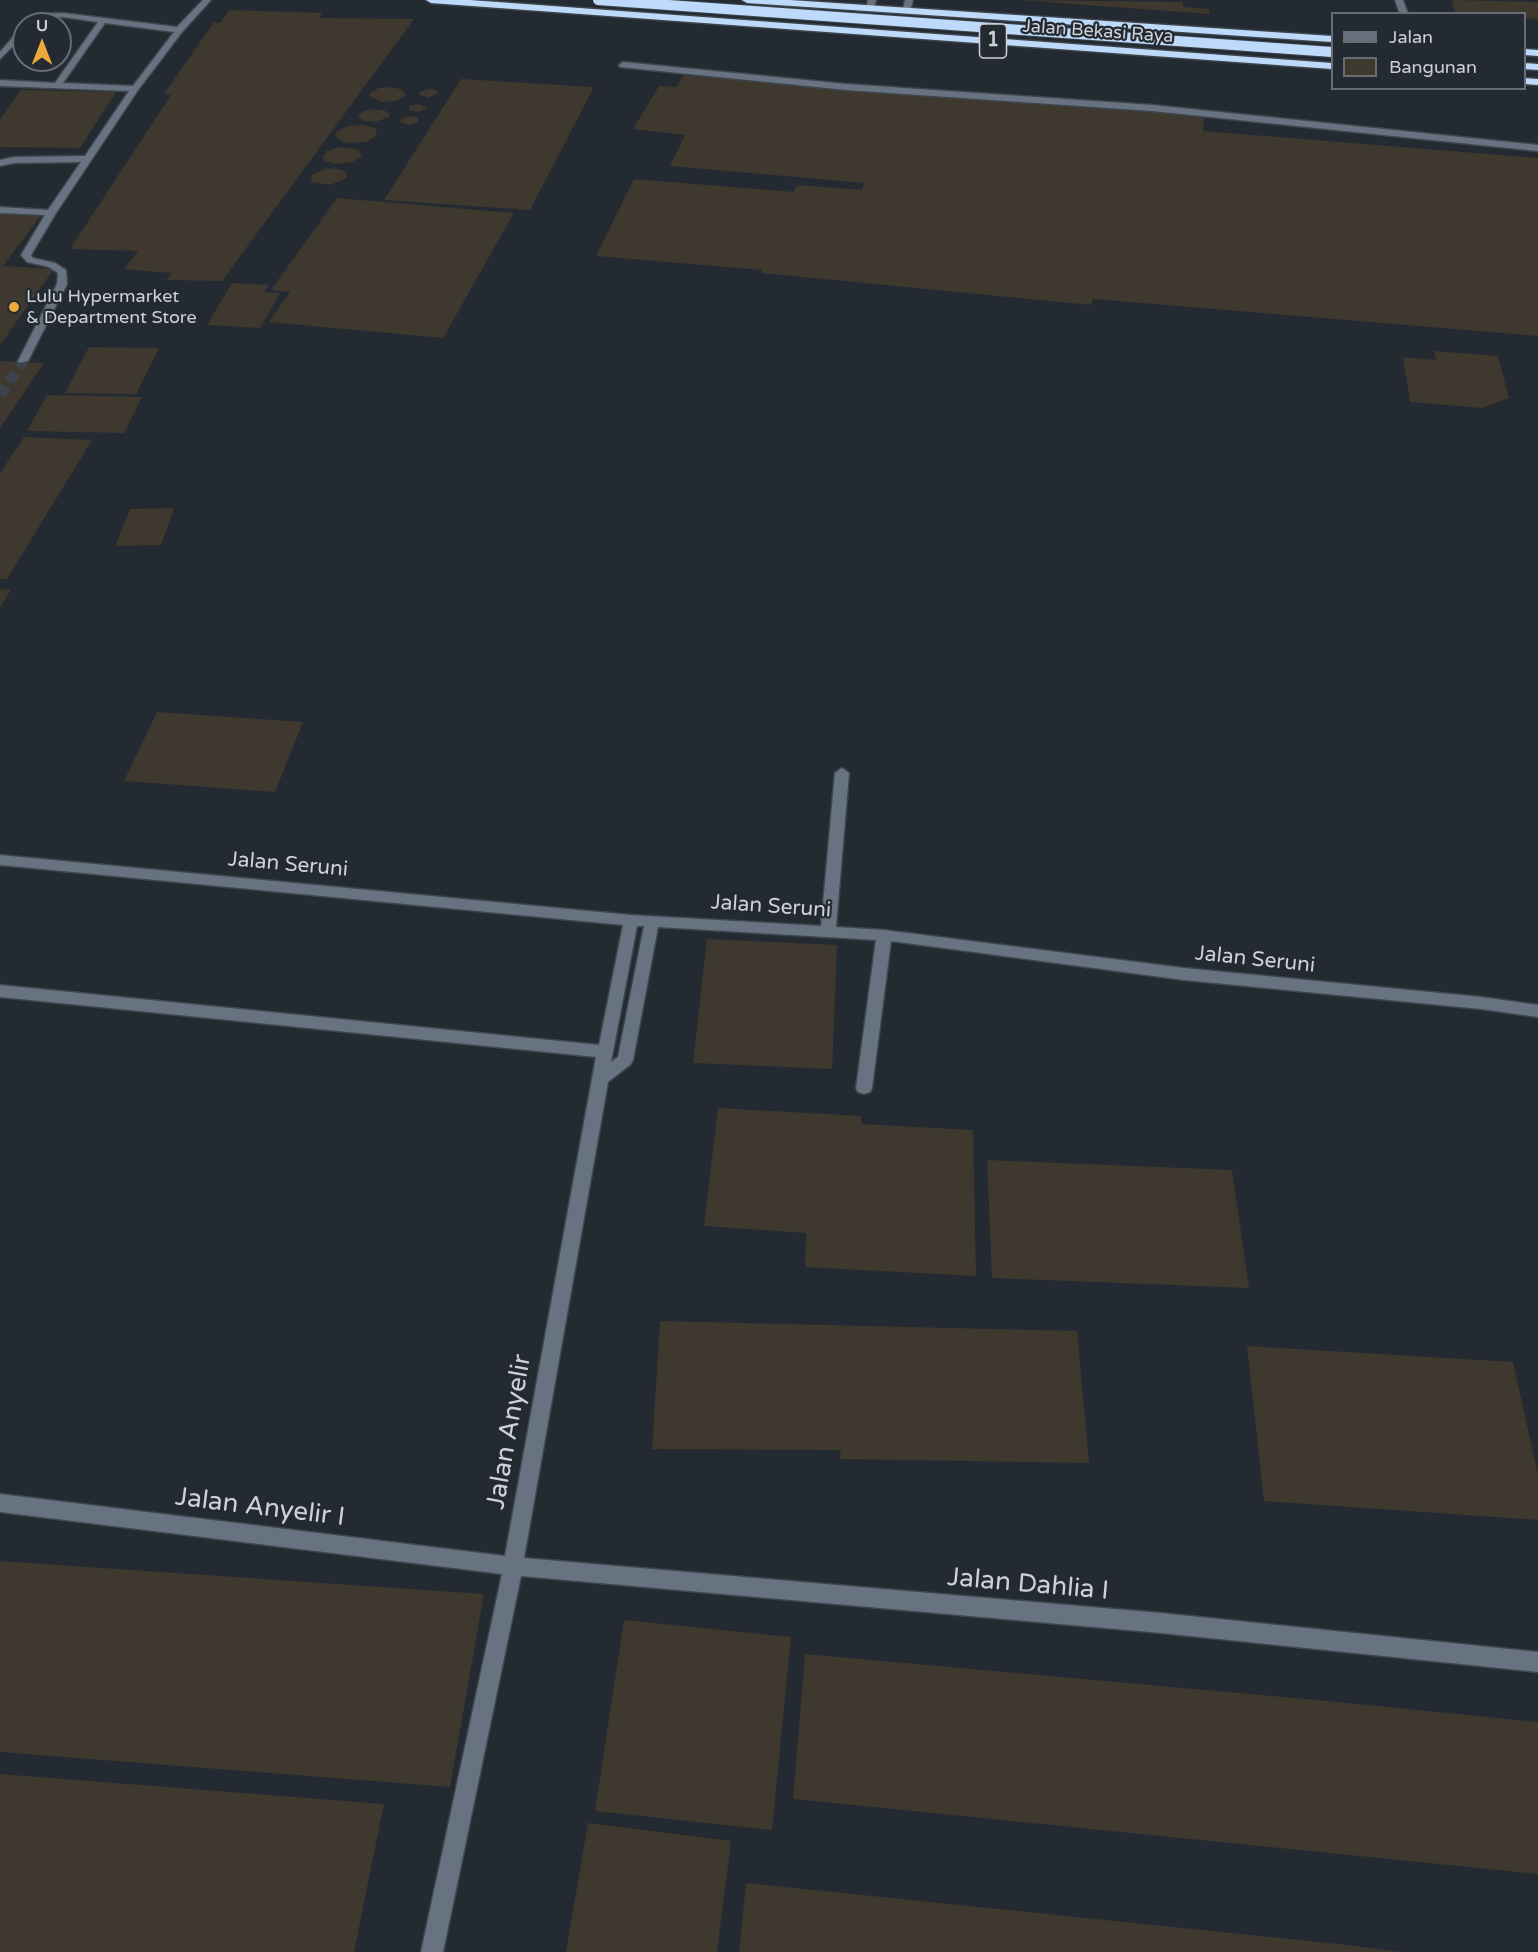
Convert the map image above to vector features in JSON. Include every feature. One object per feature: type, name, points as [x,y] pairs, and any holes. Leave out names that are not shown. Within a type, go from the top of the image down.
[{"type":"highway","name":"Jalan Bekasi Raya","points":[[431,0],[1331,66]]},
{"type":"highway","points":[[598,0],[1331,52]]},
{"type":"highway","points":[[654,16],[669,0]]},
{"type":"highway","name":"Jalan Bekasi Raya","points":[[747,0],[908,5],[1331,39]]},
{"type":"street","points":[[22,361],[62,284],[63,272],[52,265],[30,260],[26,255],[51,213],[135,89],[179,30],[207,0]]},
{"type":"street","points":[[72,16],[179,30]]},
{"type":"street","points":[[58,85],[103,20]]},
{"type":"street","points":[[0,57],[12,44]]},
{"type":"street","points":[[622,65],[846,87],[1152,108],[1538,148]]},
{"type":"street","points":[[0,83],[135,89]]},
{"type":"street","points":[[0,163],[14,160],[87,159]]},
{"type":"street","points":[[0,210],[51,213]]},
{"type":"street","points":[[828,932],[842,773]]},
{"type":"street","name":"Jalan Seruni","points":[[0,860],[631,920],[884,935],[1184,974],[1481,1003],[1538,1011]]},
{"type":"street","name":"Jalan Anyelir","points":[[432,1952],[513,1566],[605,1052],[631,920]]},
{"type":"street","points":[[601,1078],[625,1060],[652,921]]},
{"type":"street","points":[[864,1088],[884,935]]},
{"type":"street","points":[[0,991],[605,1052]]},
{"type":"street","name":"Jalan Anyelir I","points":[[0,1503],[513,1566]]},
{"type":"street","name":"Jalan Dahlia I","points":[[513,1566],[1161,1623],[1538,1662]]},
{"type":"building","points":[[1019,0],[1183,2],[1183,7],[1209,9],[1209,14]]},
{"type":"building","points":[[1452,0],[1538,2],[1538,19],[1526,18],[1526,12],[1455,12]]},
{"type":"building","points":[[229,10],[322,13],[319,18],[414,19],[222,281],[167,280],[171,273],[124,269],[138,251],[70,249],[171,95],[164,94],[214,22],[220,23]]},
{"type":"building","points":[[683,75],[1204,115],[1203,131],[1538,158],[1538,336],[1093,299],[1091,305],[761,273],[762,270],[596,256],[634,179],[794,192],[797,185],[862,190],[864,183],[670,166],[685,135],[633,129],[659,86],[677,87]]},
{"type":"building","points":[[461,79],[594,87],[530,210],[384,200]]},
{"type":"building","points":[[392,87],[403,90],[405,96],[396,101],[382,102],[369,96],[379,88]]},
{"type":"building","points":[[429,89],[436,90],[438,93],[428,98],[420,95],[420,92]]},
{"type":"building","points":[[21,90],[116,92],[80,148],[0,147],[0,120]]},
{"type":"building","points":[[419,104],[428,108],[418,112],[409,110],[409,106]]},
{"type":"building","points":[[372,109],[384,110],[390,114],[389,117],[375,122],[363,121],[358,117],[362,112]]},
{"type":"building","points":[[413,116],[419,118],[418,122],[409,125],[400,122],[402,118]]},
{"type":"building","points":[[363,125],[375,128],[377,135],[367,142],[343,142],[335,136],[336,132],[347,126]]},
{"type":"building","points":[[340,147],[359,150],[362,156],[352,162],[337,164],[325,161],[323,157],[327,151]]},
{"type":"building","points":[[328,168],[346,172],[347,178],[330,185],[312,182],[311,175]]},
{"type":"building","points":[[337,198],[514,213],[443,338],[269,322],[290,292],[271,290]]},
{"type":"building","name":"Lulu Hypermarket & Department Store","points":[[0,212],[42,214],[3,266],[54,269],[0,345]]},
{"type":"building","points":[[232,283],[269,285],[264,292],[280,293],[260,328],[207,325]]},
{"type":"building","points":[[89,347],[159,348],[136,394],[65,393]]},
{"type":"building","points":[[1434,351],[1498,356],[1509,398],[1482,408],[1410,402],[1403,357],[1436,360]]},
{"type":"building","name":"Lulu Hypermarket & Department Store","points":[[0,361],[44,363],[0,428]]},
{"type":"building","points":[[47,395],[142,397],[124,433],[27,431]]},
{"type":"building","points":[[24,437],[92,440],[7,579],[0,579],[0,473]]},
{"type":"building","points":[[174,508],[161,545],[115,546],[130,509]]},
{"type":"building","points":[[0,589],[11,590],[0,607]]},
{"type":"building","points":[[157,712],[303,722],[275,792],[124,781]]},
{"type":"building","points":[[707,939],[837,945],[832,1069],[693,1063]]},
{"type":"building","points":[[718,1108],[861,1116],[861,1124],[973,1130],[976,1276],[805,1267],[806,1233],[704,1226]]},
{"type":"building","points":[[987,1160],[1232,1170],[1249,1288],[992,1278]]},
{"type":"building","points":[[660,1321],[1077,1331],[1089,1463],[839,1459],[841,1450],[652,1449]]},
{"type":"building","points":[[1247,1346],[1513,1362],[1538,1475],[1538,1520],[1264,1501]]},
{"type":"building","points":[[0,1561],[484,1594],[450,1787],[0,1752]]},
{"type":"building","points":[[624,1620],[791,1637],[772,1830],[595,1811]]},
{"type":"building","points":[[805,1654],[1538,1722],[1538,1874],[793,1799]]},
{"type":"building","points":[[0,1774],[384,1804],[354,1952],[0,1952]]},
{"type":"building","points":[[588,1823],[731,1841],[717,1952],[566,1952]]},
{"type":"building","points":[[746,1883],[1348,1945],[1400,1952],[739,1952]]},
{"type":"tunnel","points":[[0,396],[23,361]]},
{"type":"place","name":"Lulu Hypermarket & Department Store","points":[[14,307]]}]
